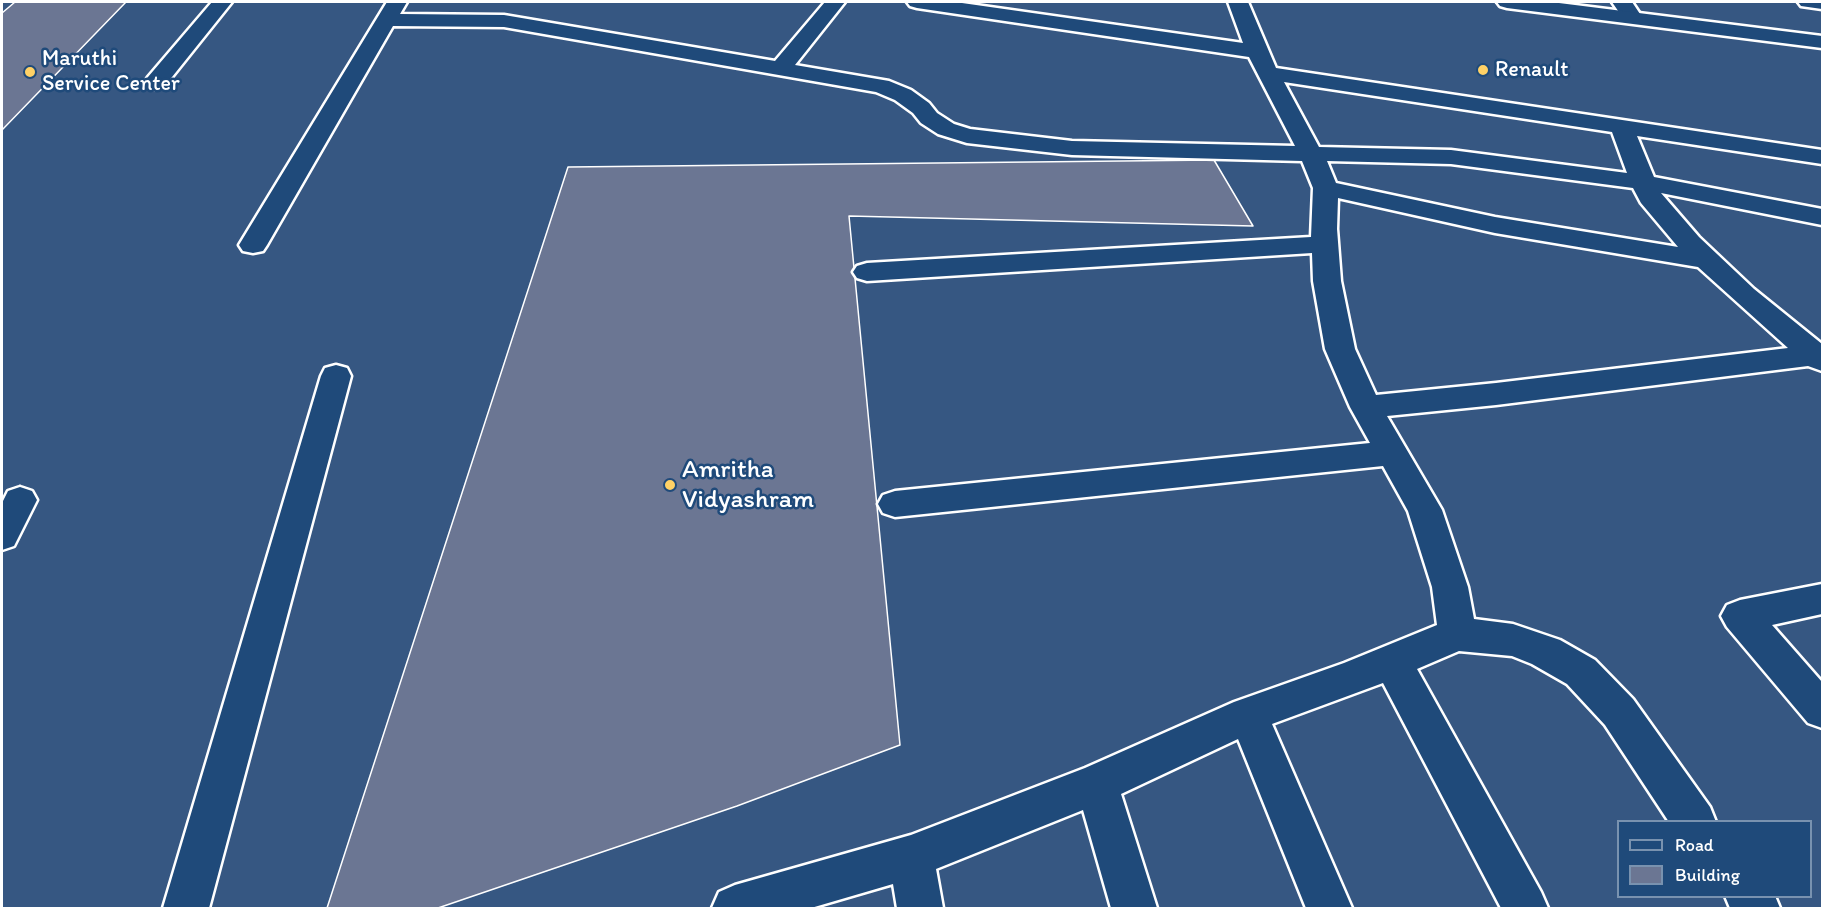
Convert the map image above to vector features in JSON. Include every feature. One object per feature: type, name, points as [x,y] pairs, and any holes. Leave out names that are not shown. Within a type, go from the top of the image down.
[{"type":"main road","points":[[156,82],[222,2]]},
{"type":"main road","points":[[780,69],[835,2]]},
{"type":"main road","points":[[917,2],[1621,126],[1822,157]]},
{"type":"main road","points":[[1238,2],[1263,63],[1310,152],[1326,188],[1324,244],[1327,281],[1340,349],[1366,407],[1425,510],[1450,587],[1457,634]]},
{"type":"main road","points":[[1507,2],[1627,9],[1822,42]]},
{"type":"main road","points":[[1808,2],[1822,3]]},
{"type":"main road","points":[[253,245],[391,11],[504,21],[881,86],[903,94],[921,108],[929,118],[946,129],[968,136],[1072,148],[1451,157],[1642,182],[1822,217]]},
{"type":"main road","points":[[1621,126],[1650,198],[1689,243],[1744,295],[1820,356]]},
{"type":"main road","points":[[1326,188],[1495,225],[1708,260]]},
{"type":"main road","points":[[867,272],[1324,244]]},
{"type":"main road","points":[[1366,407],[1820,356]]},
{"type":"main road","points":[[186,909],[336,376]]},
{"type":"main road","points":[[895,504],[1392,453]]},
{"type":"main road","points":[[2,536],[20,500]]},
{"type":"main road","points":[[1822,599],[1740,616],[1822,710]]},
{"type":"main road","points":[[735,909],[911,858],[1097,784],[1248,715],[1457,634],[1513,640],[1546,652],[1581,672],[1619,712],[1694,820]]},
{"type":"main road","points":[[1392,661],[1525,909]]},
{"type":"main road","points":[[1248,715],[1329,909]]},
{"type":"main road","points":[[1097,784],[1134,909]]},
{"type":"main road","points":[[911,858],[920,909]]},
{"type":"building","name":"Maruthi Service Center","points":[[15,2],[126,2],[2,130],[2,13]]},
{"type":"building","name":"Amritha Vidyashram","points":[[1214,160],[1253,226],[849,216],[900,745],[737,806],[438,908],[327,908],[568,167]]},
{"type":"place","name":"Renault","points":[[1483,70]]},
{"type":"place","name":"Maruthi Service Center","points":[[30,72]]},
{"type":"place","name":"Amritha Vidyashram","points":[[670,485]]}]
